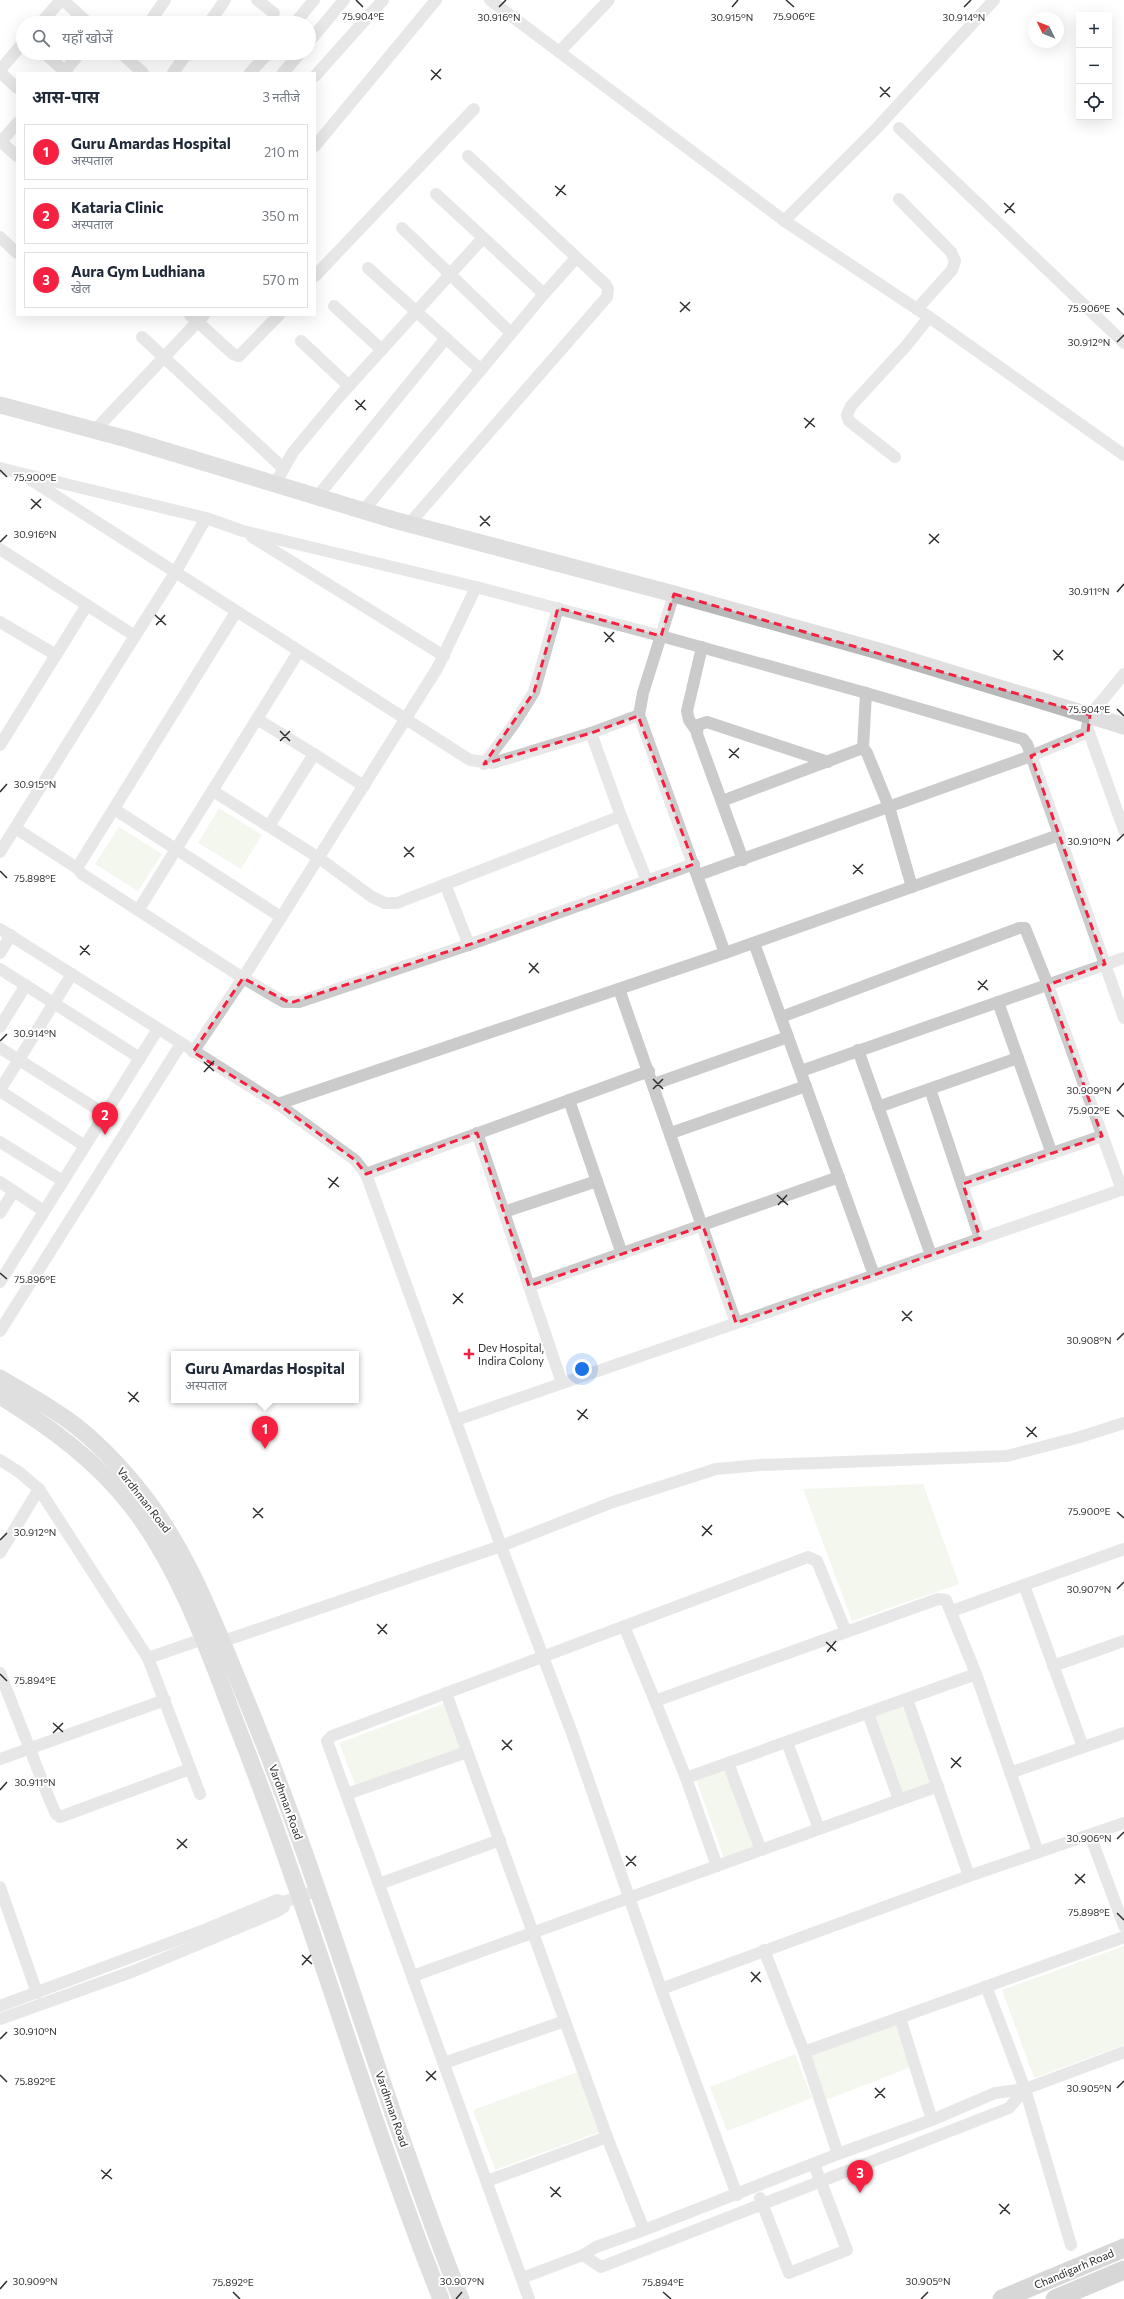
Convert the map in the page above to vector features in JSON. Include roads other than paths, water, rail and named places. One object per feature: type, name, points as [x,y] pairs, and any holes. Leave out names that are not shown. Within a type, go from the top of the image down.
[{"type":"main road","name":"Chandigarh Road","points":[[1002,2299],[1124,2248]]},
{"type":"main road","name":"Chandigarh Road","points":[[1055,2299],[1124,2270]]},
{"type":"street","points":[[47,16],[62,0],[80,16]]},
{"type":"street","points":[[154,16],[165,0]]},
{"type":"street","points":[[213,16],[225,0]]},
{"type":"street","points":[[257,0],[274,13]]},
{"type":"street","points":[[301,16],[314,0]]},
{"type":"street","points":[[316,34],[344,0]]},
{"type":"street","points":[[316,75],[383,0]]},
{"type":"street","points":[[316,145],[436,0]]},
{"type":"street","points":[[490,0],[784,221],[929,317],[1124,455]]},
{"type":"street","points":[[559,52],[609,0]]},
{"type":"street","points":[[784,221],[876,129],[987,2]]},
{"type":"street","points":[[16,52],[0,71],[16,87]]},
{"type":"street","points":[[52,60],[65,72],[74,60]]},
{"type":"street","points":[[131,60],[142,72]]},
{"type":"street","points":[[174,72],[182,60]]},
{"type":"street","points":[[251,72],[262,60]]},
{"type":"street","points":[[284,72],[294,60]]},
{"type":"street","points":[[316,275],[474,109]]},
{"type":"street","points":[[16,124],[0,141],[16,155]]},
{"type":"street","points":[[900,128],[1124,343]]},
{"type":"street","points":[[409,524],[607,297],[608,289],[606,285],[468,156]]},
{"type":"street","points":[[436,194],[482,239],[544,294]]},
{"type":"street","points":[[899,199],[951,252],[955,261],[952,270],[917,309]]},
{"type":"street","points":[[402,228],[512,333]]},
{"type":"street","points":[[0,237],[16,252]]},
{"type":"street","points":[[275,484],[283,468],[298,447],[349,386],[482,239]]},
{"type":"street","points":[[362,511],[576,258]]},
{"type":"street","points":[[368,268],[480,370]]},
{"type":"street","points":[[334,306],[382,350]]},
{"type":"street","points":[[95,430],[164,358],[197,317],[233,354],[239,356],[272,317]]},
{"type":"street","points":[[895,457],[849,421],[847,412],[929,317]]},
{"type":"street","points":[[142,337],[283,468]]},
{"type":"street","points":[[317,497],[446,338]]},
{"type":"street","points":[[301,341],[349,386]]},
{"type":"street","points":[[0,405],[95,430],[362,511],[674,594],[882,652],[1124,726]]},
{"type":"street","points":[[0,468],[206,518],[243,531],[558,608],[866,692],[1023,739],[1027,744],[1060,835],[1124,1018]]},
{"type":"street","points":[[20,473],[470,760],[484,764],[493,763],[591,733],[640,716]]},
{"type":"street","points":[[0,852],[175,573],[206,518]]},
{"type":"street","points":[[243,531],[444,656]]},
{"type":"street","points":[[0,549],[135,636]]},
{"type":"street","points":[[193,1052],[243,978],[406,719],[444,656],[476,587]]},
{"type":"street","points":[[674,594],[643,693],[640,716],[725,953]]},
{"type":"street","points":[[0,745],[87,605]]},
{"type":"street","points":[[484,764],[514,724],[534,692],[558,608]]},
{"type":"street","points":[[77,868],[236,612]]},
{"type":"street","points":[[2,626],[56,655]]},
{"type":"street","points":[[702,647],[687,711],[689,720],[696,730],[743,860]]},
{"type":"street","points":[[139,909],[299,651]]},
{"type":"street","points":[[1124,674],[1090,715],[1088,732],[1124,830]]},
{"type":"street","points":[[866,692],[863,748],[867,753],[889,807],[912,887]]},
{"type":"street","points":[[257,719],[364,786]]},
{"type":"street","points":[[696,730],[698,724],[707,722],[828,762]]},
{"type":"street","points":[[15,828],[77,868],[82,874],[139,909],[243,978],[284,1002],[294,1003],[469,945],[647,881],[743,860],[1031,756],[1088,732]]},
{"type":"street","points":[[591,733],[621,816],[647,881]]},
{"type":"street","points":[[722,801],[863,748]]},
{"type":"street","points":[[269,826],[314,754]]},
{"type":"street","points":[[213,791],[319,858],[372,897],[385,903],[403,902],[445,884],[621,816]]},
{"type":"street","points":[[114,809],[281,917]]},
{"type":"street","points":[[278,1104],[725,953],[1060,835]]},
{"type":"street","points":[[445,884],[469,945]]},
{"type":"street","points":[[0,928],[193,1052],[278,1104],[355,1160],[366,1174],[501,1546],[543,1657],[661,1989],[737,2195]]},
{"type":"street","points":[[456,1420],[736,1322],[1123,1190],[1048,985],[1025,928],[1019,928],[781,1017]]},
{"type":"street","points":[[0,953],[11,935]]},
{"type":"street","points":[[754,943],[874,1275]]},
{"type":"street","points":[[800,1071],[1124,958]]},
{"type":"street","points":[[0,969],[140,1058]]},
{"type":"street","points":[[72,974],[0,1090],[85,1146]]},
{"type":"street","points":[[0,1028],[26,985]]},
{"type":"street","points":[[619,989],[654,1084],[736,1322]]},
{"type":"street","points":[[998,1002],[1052,1154]]},
{"type":"street","points":[[0,1282],[158,1029]]},
{"type":"street","points":[[654,1084],[788,1037]]},
{"type":"street","points":[[0,1331],[181,1044]]},
{"type":"street","points":[[0,1048],[105,1114]]},
{"type":"street","points":[[858,1050],[931,1255]]},
{"type":"street","points":[[878,1107],[1018,1058]]},
{"type":"street","points":[[366,1174],[649,1071]]},
{"type":"street","points":[[671,1133],[806,1086]]},
{"type":"street","points":[[930,1089],[980,1238]]},
{"type":"street","points":[[569,1100],[622,1254]]},
{"type":"street","points":[[477,1133],[562,1383]]},
{"type":"street","points":[[963,1184],[1102,1136]]},
{"type":"street","points":[[0,1142],[63,1181]]},
{"type":"street","points":[[530,1286],[839,1177]]},
{"type":"street","points":[[504,1212],[597,1181]]},
{"type":"street","points":[[0,1182],[44,1210]]},
{"type":"street","points":[[0,1213],[14,1191]]},
{"type":"street","name":"Vardhman Road","points":[[0,1378],[75,1425],[110,1458],[132,1482],[170,1533],[301,1896],[402,2198],[441,2299]]},
{"type":"street","name":"Vardhman Road","points":[[0,1396],[46,1424],[98,1468],[118,1489],[135,1511],[167,1561],[268,1752],[318,1890],[435,2233],[461,2299]]},
{"type":"street","points":[[148,1658],[210,1642],[501,1546],[613,1502],[716,1469],[760,1465],[1007,1456],[1080,1438],[1124,1423]]},
{"type":"street","points":[[0,1460],[19,1472],[39,1489],[148,1658],[200,1794]]},
{"type":"street","points":[[0,1553],[39,1489]]},
{"type":"street","points":[[952,1611],[1124,1549]]},
{"type":"street","points":[[529,2299],[327,1741],[329,1738],[446,1693],[808,1557],[817,1561],[846,1632]]},
{"type":"street","points":[[1024,1585],[1083,1748]]},
{"type":"street","points":[[655,1700],[938,1599],[946,1600],[952,1611],[976,1674],[1038,1852]]},
{"type":"street","points":[[624,1626],[686,1778],[716,1866]]},
{"type":"street","points":[[1053,1666],[1124,1641]]},
{"type":"street","points":[[0,1673],[51,1803],[56,1814],[60,1817],[190,1769]]},
{"type":"street","points":[[686,1778],[976,1674]]},
{"type":"street","points":[[446,1693],[534,1932],[607,2137],[644,2230]]},
{"type":"street","points":[[907,1699],[969,1876]]},
{"type":"street","points":[[0,1759],[165,1700]]},
{"type":"street","points":[[868,1713],[899,1800]]},
{"type":"street","points":[[1010,1773],[1124,1733]]},
{"type":"street","points":[[787,1742],[819,1829]]},
{"type":"street","points":[[347,1794],[467,1752]]},
{"type":"street","points":[[728,1762],[761,1850]]},
{"type":"street","points":[[413,1976],[938,1786]]},
{"type":"street","points":[[661,1989],[969,1876],[1124,1823]]},
{"type":"street","points":[[1090,1835],[1123,1922]]},
{"type":"street","points":[[379,1884],[500,1840]]},
{"type":"street","points":[[0,1889],[37,1993]]},
{"type":"street","points":[[0,2006],[204,1930],[277,1900],[284,1902],[318,1890]]},
{"type":"street","points":[[0,2019],[134,1970],[269,1915],[281,1910],[284,1902]]},
{"type":"street","points":[[804,2052],[1124,1937]]},
{"type":"street","points":[[764,1950],[804,2052],[838,2154]]},
{"type":"street","points":[[986,1986],[1025,2089],[1071,2245]]},
{"type":"street","points":[[900,2018],[932,2120]]},
{"type":"street","points":[[444,2063],[565,2021]]},
{"type":"street","points":[[522,2278],[583,2255],[596,2247],[737,2195],[838,2154],[932,2120],[995,2093],[1025,2089],[1124,2052]]},
{"type":"street","points":[[583,2255],[601,2267],[1009,2108],[1025,2089]]},
{"type":"street","points":[[487,2181],[607,2137]]},
{"type":"street","points":[[755,2187],[789,2274],[847,2250],[814,2164]]},
{"type":"place","name":"Kataria Clinic","points":[[105,1135]]},
{"type":"place","name":"Dev Hospital, Indira Colony","points":[[469,1354]]},
{"type":"place","name":"Guru Amardas Hospital","points":[[265,1449]]},
{"type":"place","name":"Aura Gym Ludhiana","points":[[860,2193]]}]
